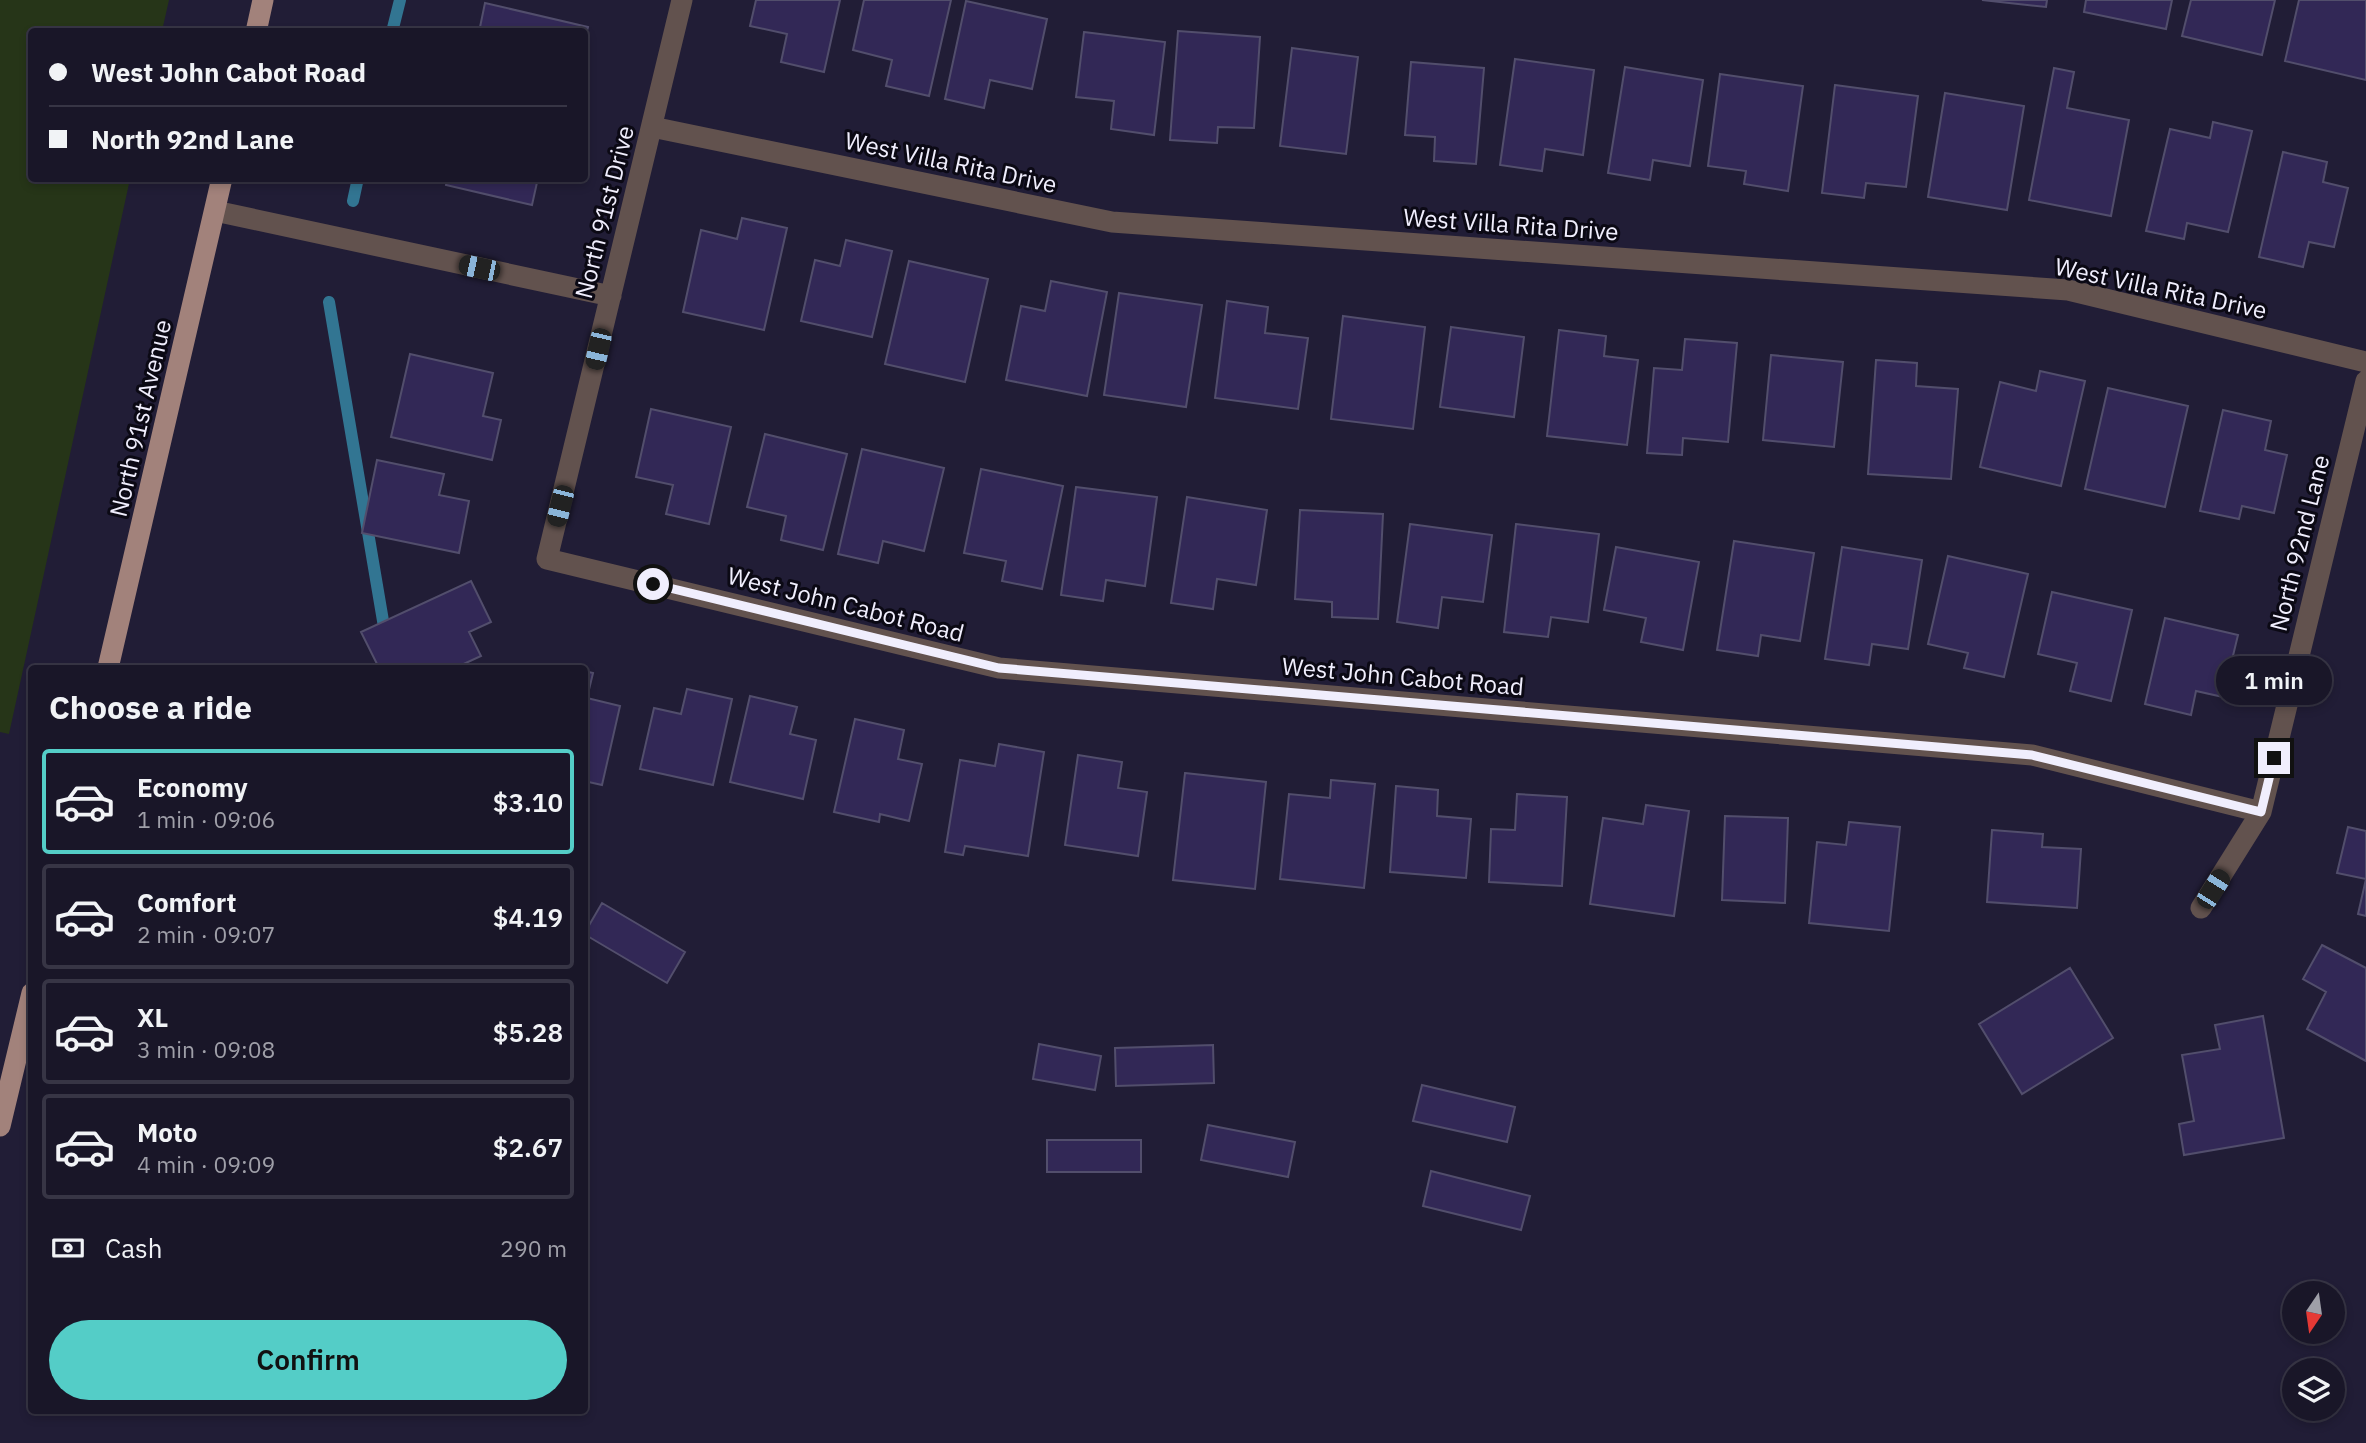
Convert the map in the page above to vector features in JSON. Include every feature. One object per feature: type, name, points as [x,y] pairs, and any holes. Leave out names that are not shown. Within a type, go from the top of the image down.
[{"type":"main road","points":[[257,28],[263,0]]},
{"type":"main road","name":"North 91st Avenue","points":[[109,665],[221,182]]},
{"type":"main road","points":[[0,1126],[28,1010]]},
{"type":"street","name":"North 91st Drive","points":[[547,559],[682,0]]},
{"type":"street","name":"West Villa Rita Drive","points":[[652,127],[1112,222],[2068,290],[2366,362]]},
{"type":"street","points":[[215,211],[611,296]]},
{"type":"street","name":"North 92nd Lane","points":[[2201,908],[2261,812],[2366,381]]},
{"type":"street","name":"West John Cabot Road","points":[[547,559],[999,668],[2032,755],[2261,812]]},
{"type":"green space","points":[[0,0],[169,0],[163,28],[28,28],[28,182],[129,182],[9,734],[0,732]]},
{"type":"building","points":[[756,0],[840,0],[824,72],[781,62],[787,34],[750,26]]},
{"type":"building","points":[[864,0],[951,0],[929,96],[886,86],[892,60],[853,50]]},
{"type":"building","points":[[1982,0],[2047,0],[2046,7]]},
{"type":"building","points":[[2086,0],[2172,0],[2166,29],[2084,12]]},
{"type":"building","points":[[2191,0],[2275,0],[2262,55],[2182,36]]},
{"type":"building","points":[[2299,0],[2366,0],[2366,80],[2285,61]]},
{"type":"building","points":[[966,1],[1047,19],[1032,89],[990,80],[984,108],[945,99]]},
{"type":"building","points":[[485,3],[588,27],[588,28],[480,28]]},
{"type":"building","points":[[1178,31],[1260,37],[1254,128],[1218,127],[1217,143],[1170,140]]},
{"type":"building","points":[[1084,32],[1165,42],[1154,135],[1111,129],[1114,101],[1076,97]]},
{"type":"building","points":[[1292,48],[1358,57],[1346,154],[1280,146]]},
{"type":"building","points":[[1515,59],[1594,70],[1583,155],[1545,149],[1542,171],[1500,165]]},
{"type":"building","points":[[1411,62],[1484,68],[1476,164],[1434,161],[1435,137],[1405,135]]},
{"type":"building","points":[[1625,67],[1703,80],[1690,166],[1653,160],[1650,180],[1608,173]]},
{"type":"building","points":[[2054,68],[2074,72],[2067,108],[2129,120],[2111,216],[2029,200]]},
{"type":"building","points":[[1720,74],[1803,86],[1788,191],[1744,184],[1746,171],[1708,166]]},
{"type":"building","points":[[1835,85],[1918,96],[1906,187],[1866,183],[1864,198],[1822,193]]},
{"type":"building","points":[[1945,93],[2024,106],[2007,210],[1928,197]]},
{"type":"building","points":[[2213,122],[2252,131],[2228,232],[2187,223],[2184,239],[2146,231],[2170,129],[2210,138]]},
{"type":"building","points":[[2283,152],[2327,162],[2323,182],[2348,188],[2334,247],[2309,242],[2303,267],[2259,257]]},
{"type":"building","points":[[446,182],[537,182],[532,205],[446,185]]},
{"type":"building","points":[[742,218],[787,228],[764,330],[683,312],[701,230],[737,239]]},
{"type":"building","points":[[846,240],[892,251],[872,337],[801,321],[815,260],[840,266]]},
{"type":"building","points":[[909,261],[988,279],[965,382],[885,364]]},
{"type":"building","points":[[1051,281],[1107,292],[1087,396],[1006,380],[1021,306],[1045,311]]},
{"type":"building","points":[[1119,293],[1202,305],[1186,407],[1104,395]]},
{"type":"building","points":[[1227,301],[1268,307],[1265,333],[1308,338],[1298,409],[1215,398]]},
{"type":"building","points":[[1343,316],[1425,327],[1413,429],[1331,419]]},
{"type":"building","points":[[1451,327],[1524,337],[1514,417],[1440,407]]},
{"type":"building","points":[[1559,330],[1606,336],[1604,356],[1638,360],[1627,445],[1547,436]]},
{"type":"building","points":[[1685,339],[1737,343],[1728,442],[1683,438],[1682,455],[1647,453],[1654,368],[1682,370]]},
{"type":"building","points":[[410,354],[493,373],[483,416],[501,420],[492,460],[391,437]]},
{"type":"building","points":[[1771,355],[1843,362],[1834,447],[1763,440]]},
{"type":"building","points":[[1876,360],[1917,363],[1916,386],[1958,389],[1951,479],[1868,474]]},
{"type":"building","points":[[2040,371],[2085,381],[2061,486],[1980,467],[2000,382],[2036,391]]},
{"type":"building","points":[[2108,388],[2188,406],[2165,507],[2085,489]]},
{"type":"building","points":[[651,409],[731,427],[709,524],[666,514],[673,485],[636,477]]},
{"type":"building","points":[[2223,410],[2271,421],[2265,450],[2287,455],[2274,513],[2242,506],[2239,519],[2200,511]]},
{"type":"building","points":[[765,434],[847,454],[823,550],[781,540],[786,516],[747,507]]},
{"type":"building","points":[[862,449],[944,468],[924,551],[883,541],[878,563],[838,554]]},
{"type":"building","points":[[377,460],[444,474],[439,495],[469,501],[459,553],[362,533]]},
{"type":"building","points":[[981,469],[1063,486],[1042,589],[1002,581],[1006,561],[964,553]]},
{"type":"building","points":[[1076,487],[1157,497],[1145,586],[1106,580],[1103,601],[1061,595]]},
{"type":"building","points":[[1187,497],[1267,510],[1256,585],[1217,579],[1213,609],[1171,603]]},
{"type":"building","points":[[1300,510],[1383,514],[1378,619],[1332,617],[1332,602],[1295,599]]},
{"type":"building","points":[[1410,524],[1492,535],[1483,602],[1442,597],[1438,628],[1397,622]]},
{"type":"building","points":[[1516,524],[1599,534],[1588,622],[1551,617],[1548,637],[1504,632]]},
{"type":"building","points":[[1734,541],[1814,553],[1800,641],[1761,635],[1758,656],[1717,650]]},
{"type":"building","points":[[1616,547],[1699,562],[1683,650],[1641,642],[1646,618],[1604,610]]},
{"type":"building","points":[[1842,547],[1922,560],[1908,649],[1872,644],[1869,665],[1825,659]]},
{"type":"building","points":[[1948,556],[2028,574],[2004,677],[1964,668],[1968,653],[1928,644]]},
{"type":"building","points":[[471,581],[491,622],[469,632],[481,656],[462,665],[378,665],[361,632]]},
{"type":"building","points":[[2052,592],[2132,610],[2111,701],[2070,691],[2077,663],[2038,654]]},
{"type":"building","points":[[2165,618],[2238,635],[2223,697],[2196,691],[2191,715],[2145,704]]},
{"type":"building","points":[[588,672],[593,673],[588,694]]},
{"type":"building","points":[[687,689],[732,699],[713,785],[640,769],[654,708],[681,714]]},
{"type":"building","points":[[750,696],[797,707],[790,734],[816,740],[803,799],[730,782]]},
{"type":"building","points":[[588,698],[620,706],[602,785],[588,782]]},
{"type":"building","points":[[855,719],[904,730],[898,759],[922,764],[909,821],[880,814],[879,822],[834,812]]},
{"type":"building","points":[[999,744],[1044,752],[1028,856],[965,846],[963,855],[945,852],[960,760],[995,766]]},
{"type":"building","points":[[1078,755],[1122,762],[1118,788],[1147,792],[1138,856],[1065,845]]},
{"type":"building","points":[[1185,773],[1266,782],[1255,889],[1173,880]]},
{"type":"building","points":[[1331,780],[1375,784],[1364,888],[1280,879],[1289,794],[1330,798]]},
{"type":"building","points":[[1396,786],[1438,790],[1437,816],[1471,819],[1466,878],[1390,872]]},
{"type":"building","points":[[1517,794],[1567,797],[1562,886],[1489,882],[1491,829],[1515,830]]},
{"type":"building","points":[[1646,805],[1689,811],[1674,916],[1590,904],[1603,818],[1643,824]]},
{"type":"building","points":[[1725,816],[1788,818],[1785,903],[1722,900]]},
{"type":"building","points":[[1849,822],[1900,827],[1889,931],[1809,923],[1817,842],[1846,845]]},
{"type":"building","points":[[2348,827],[2366,831],[2366,879],[2337,873]]},
{"type":"building","points":[[1992,830],[2043,834],[2042,847],[2081,849],[2077,908],[1987,902]]},
{"type":"building","points":[[2366,879],[2366,916],[2358,914]]},
{"type":"building","points":[[602,903],[685,952],[667,983],[588,936],[588,927]]},
{"type":"building","points":[[2322,945],[2366,968],[2366,1061],[2307,1029],[2326,992],[2303,979]]},
{"type":"building","points":[[2070,968],[2113,1038],[2022,1094],[1979,1024]]},
{"type":"building","points":[[2263,1016],[2284,1138],[2184,1155],[2179,1124],[2194,1121],[2182,1055],[2220,1049],[2215,1025]]},
{"type":"building","points":[[1039,1044],[1101,1056],[1095,1090],[1033,1079]]},
{"type":"building","points":[[1213,1045],[1214,1083],[1116,1086],[1115,1048]]},
{"type":"building","points":[[1422,1085],[1515,1107],[1507,1142],[1413,1121]]},
{"type":"building","points":[[1208,1125],[1295,1142],[1288,1177],[1201,1160]]},
{"type":"building","points":[[1047,1140],[1141,1140],[1141,1172],[1047,1172]]},
{"type":"building","points":[[1431,1171],[1530,1196],[1521,1230],[1423,1206]]},
{"type":"waterway","points":[[393,28],[400,0]]},
{"type":"waterway","points":[[353,201],[357,182]]},
{"type":"waterway","points":[[329,302],[390,665]]},
{"type":"route","points":[[653,584],[999,668],[2032,755],[2261,812],[2274,758]]}]
